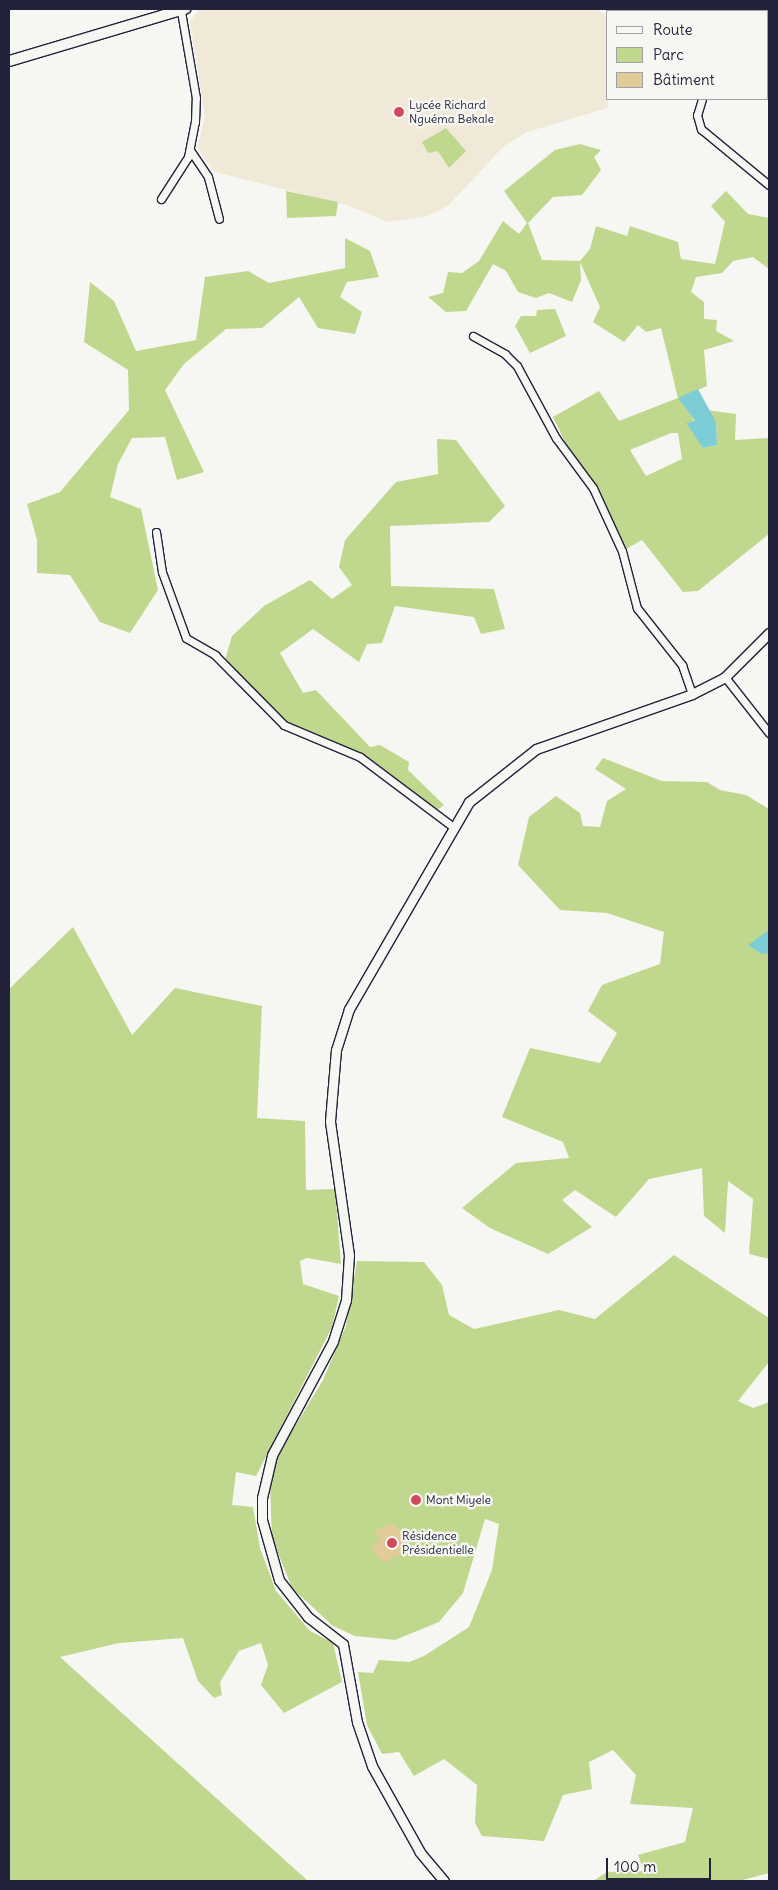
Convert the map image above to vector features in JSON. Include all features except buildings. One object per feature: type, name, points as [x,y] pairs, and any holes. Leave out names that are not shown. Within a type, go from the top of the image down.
[{"type":"main road","points":[[9,60],[183,10]]},
{"type":"street","points":[[161,199],[190,150],[196,98],[183,10]]},
{"type":"street","points":[[702,100],[697,114],[701,129],[769,185]]},
{"type":"street","points":[[190,150],[208,177],[219,219]]},
{"type":"street","points":[[473,336],[505,354],[517,366],[556,438],[593,488],[622,550],[638,608],[682,665],[692,694]]},
{"type":"street","points":[[156,532],[162,572],[186,638],[215,654],[284,725],[360,757],[452,826]]},
{"type":"street","points":[[444,1881],[420,1852],[372,1766],[357,1722],[343,1644],[308,1617],[279,1580],[267,1544],[262,1498],[272,1455],[333,1341],[346,1300],[349,1255],[330,1121],[339,1036],[349,1008],[452,826],[468,802],[536,749],[692,694],[725,677],[769,634]]},
{"type":"street","points":[[725,677],[769,733]]},
{"type":"shaded area","name":"Lycée Richard Nguéma Bekale","points":[[200,9],[597,9],[606,16],[606,100],[608,100],[608,108],[527,132],[504,146],[448,206],[424,217],[387,222],[350,206],[215,172],[197,148],[205,117],[190,21]]},
{"type":"green space","points":[[446,128],[466,151],[449,168],[438,151],[428,153],[422,142]]},
{"type":"green space","points":[[580,144],[601,150],[594,157],[601,170],[582,195],[553,197],[528,223],[542,260],[580,261],[590,249],[596,226],[627,236],[630,226],[678,242],[681,259],[715,264],[725,222],[711,206],[726,191],[748,214],[769,218],[769,269],[753,257],[733,261],[722,273],[696,277],[691,292],[704,302],[704,319],[717,320],[716,331],[734,341],[704,350],[707,386],[679,398],[695,422],[687,423],[703,448],[717,445],[716,422],[706,410],[736,414],[735,440],[769,438],[769,534],[698,591],[683,592],[642,540],[626,549],[601,497],[568,448],[553,417],[599,391],[619,421],[678,398],[661,328],[646,332],[638,325],[624,342],[593,322],[600,307],[580,262],[581,280],[572,302],[549,293],[536,298],[518,292],[506,271],[493,264],[466,311],[446,312],[428,297],[443,293],[448,272],[462,273],[479,261],[503,221],[519,234],[527,223],[504,191],[555,150]],"holes":[[[671,433],[678,433],[682,459],[646,476],[630,450]]]},
{"type":"green space","points":[[286,191],[338,202],[336,216],[287,218]]},
{"type":"green space","points":[[345,238],[370,251],[379,277],[347,282],[340,297],[362,312],[355,334],[318,328],[299,297],[262,328],[226,329],[184,364],[165,390],[204,472],[177,480],[165,437],[132,438],[118,464],[110,497],[141,509],[158,590],[130,633],[100,622],[70,575],[37,573],[37,540],[27,504],[60,492],[129,410],[128,370],[84,342],[90,282],[114,301],[136,351],[196,340],[205,277],[248,271],[269,283],[345,268]]},
{"type":"green space","points":[[555,309],[566,336],[530,353],[515,326],[521,316],[536,316],[537,310]]},
{"type":"green space","points":[[437,439],[456,440],[505,506],[489,522],[390,526],[391,586],[494,589],[505,629],[481,634],[474,617],[395,606],[382,643],[367,644],[359,662],[313,629],[280,653],[303,693],[316,690],[370,747],[380,745],[409,762],[408,770],[444,805],[437,810],[361,754],[287,722],[225,660],[232,636],[264,606],[310,580],[332,599],[352,585],[339,567],[345,540],[396,482],[438,474]]},
{"type":"green space","points":[[603,758],[662,781],[707,782],[720,790],[746,795],[769,809],[769,1259],[749,1254],[753,1199],[728,1181],[725,1233],[704,1216],[702,1168],[649,1179],[616,1217],[575,1190],[562,1200],[592,1227],[548,1254],[490,1228],[462,1208],[516,1163],[569,1158],[563,1142],[502,1117],[530,1048],[600,1063],[617,1033],[588,1011],[602,985],[660,964],[664,932],[607,913],[560,910],[518,865],[529,817],[556,796],[580,813],[583,826],[600,827],[607,801],[626,789],[595,769]]},
{"type":"green space","points":[[73,927],[132,1035],[175,988],[262,1006],[257,1118],[305,1121],[306,1190],[335,1189],[341,1264],[307,1258],[300,1261],[303,1284],[339,1296],[332,1327],[256,1476],[236,1472],[232,1505],[253,1507],[260,1548],[276,1591],[310,1631],[333,1643],[342,1682],[284,1713],[261,1685],[268,1665],[261,1643],[239,1651],[220,1682],[222,1695],[214,1698],[198,1681],[183,1638],[119,1643],[60,1657],[308,1881],[9,1881],[9,989]]},
{"type":"green space","points":[[674,1255],[769,1318],[769,1362],[738,1401],[753,1408],[769,1402],[769,1873],[739,1881],[593,1881],[607,1872],[644,1871],[638,1855],[685,1842],[693,1808],[630,1804],[636,1775],[613,1750],[589,1762],[592,1789],[563,1795],[544,1841],[482,1836],[475,1823],[477,1785],[444,1759],[414,1776],[399,1752],[382,1754],[367,1725],[358,1672],[373,1673],[379,1660],[409,1662],[424,1656],[469,1627],[492,1570],[499,1524],[485,1519],[463,1593],[439,1622],[395,1640],[355,1636],[333,1626],[292,1588],[272,1538],[270,1483],[279,1453],[323,1380],[346,1326],[357,1261],[424,1262],[442,1285],[449,1315],[474,1329],[559,1310],[595,1319]]},
{"type":"water","points":[[698,389],[716,422],[717,445],[703,448],[686,423],[695,421],[678,398]]},
{"type":"water","points":[[769,930],[769,953],[762,954],[748,945]]},
{"type":"place","name":"Lycée Richard Nguéma Bekale","points":[[399,112]]},
{"type":"place","name":"Mont Miyele","points":[[416,1500]]},
{"type":"place","name":"Résidence Présidentielle","points":[[392,1543]]}]
